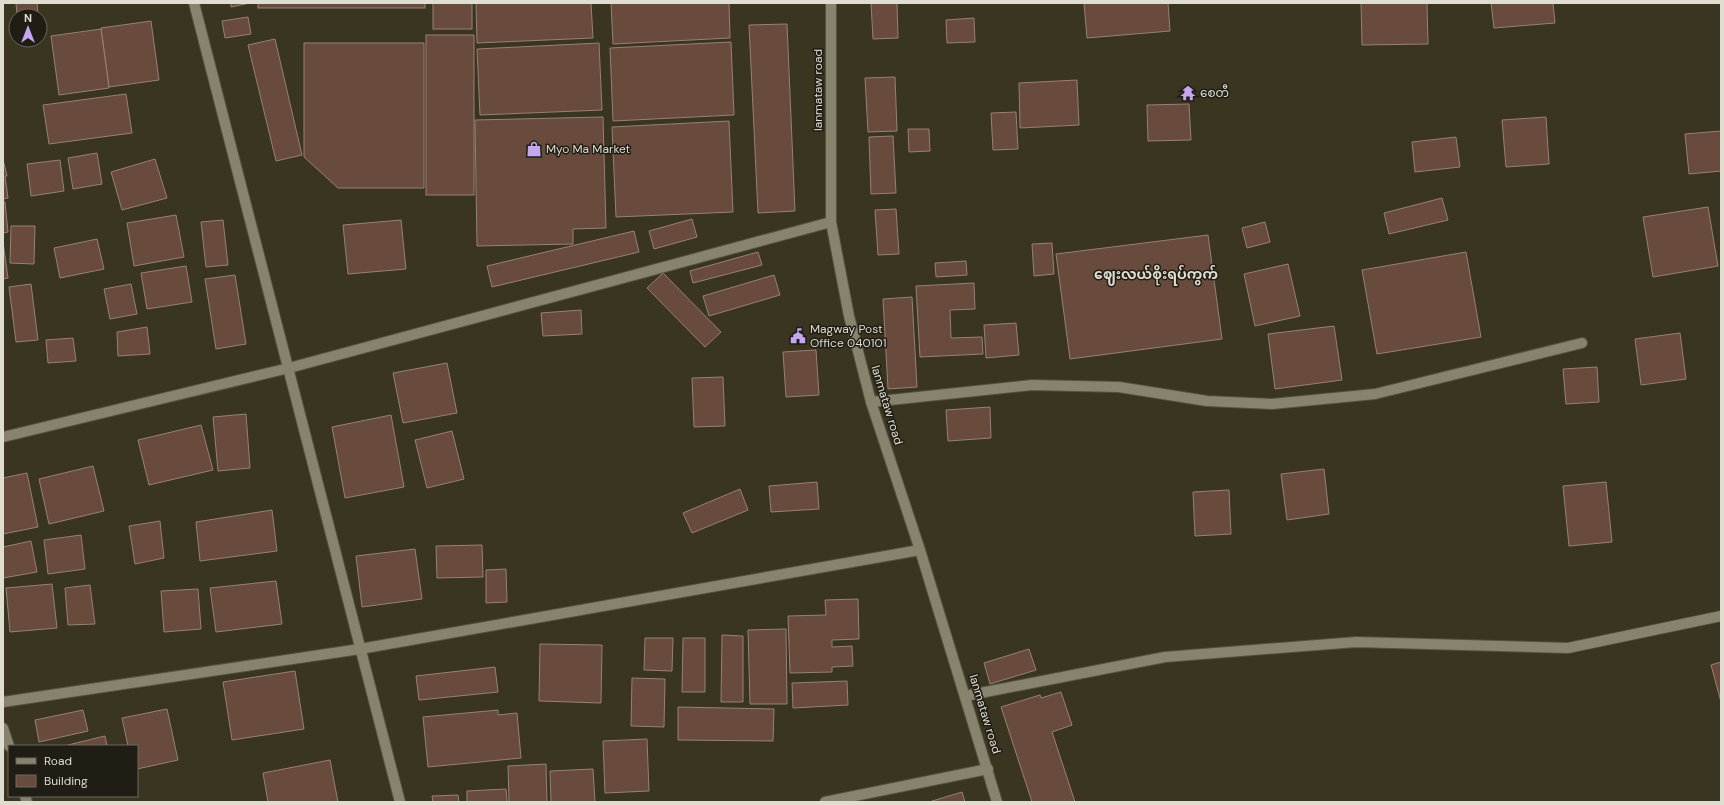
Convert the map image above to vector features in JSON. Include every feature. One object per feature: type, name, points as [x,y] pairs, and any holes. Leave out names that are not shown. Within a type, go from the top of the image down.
[{"type":"street","points":[[194,3],[400,802]]},
{"type":"street","name":"lanmataw road","points":[[831,3],[831,222],[849,316],[871,402],[966,696],[997,802]]},
{"type":"street","points":[[3,437],[289,368],[831,222]]},
{"type":"street","points":[[871,402],[1032,385],[1119,387],[1207,401],[1272,404],[1375,394],[1582,342]]},
{"type":"street","points":[[3,702],[360,649],[920,550]]},
{"type":"street","points":[[966,696],[1165,657],[1356,642],[1568,648],[1721,616]]},
{"type":"street","points":[[3,728],[9,745]]},
{"type":"street","points":[[825,802],[988,770]]},
{"type":"building","points":[[16,3],[37,3],[37,8],[16,8]]},
{"type":"building","points":[[231,3],[250,3],[231,7]]},
{"type":"building","points":[[258,3],[425,3],[425,8],[258,8]]},
{"type":"building","points":[[433,3],[472,3],[472,29],[433,29]]},
{"type":"building","points":[[476,3],[591,3],[593,38],[477,43]]},
{"type":"building","points":[[611,3],[729,3],[730,38],[613,44]]},
{"type":"building","points":[[871,3],[897,3],[898,38],[873,39]]},
{"type":"building","points":[[1084,3],[1168,3],[1170,31],[1087,38]]},
{"type":"building","points":[[1361,3],[1427,3],[1428,44],[1362,45]]},
{"type":"building","points":[[1491,3],[1553,3],[1555,23],[1494,28]]},
{"type":"building","points":[[248,17],[251,34],[225,38],[222,21]]},
{"type":"building","points":[[974,18],[975,42],[947,43],[946,20]]},
{"type":"building","points":[[151,21],[159,80],[109,87],[101,28]]},
{"type":"building","points":[[787,24],[795,211],[758,213],[749,25]]},
{"type":"building","points":[[101,29],[109,88],[59,95],[51,36]]},
{"type":"building","points":[[426,35],[474,35],[474,195],[426,195]]},
{"type":"building","points":[[275,39],[302,155],[276,161],[248,45]]},
{"type":"building","points":[[731,42],[734,115],[613,121],[610,48]]},
{"type":"building","points":[[304,43],[424,43],[424,188],[338,188],[304,157]]},
{"type":"building","points":[[599,43],[602,110],[480,115],[477,49]]},
{"type":"building","points":[[895,77],[897,131],[868,132],[865,78]]},
{"type":"building","points":[[1077,80],[1079,125],[1020,128],[1019,83]]},
{"type":"building","points":[[126,94],[132,133],[49,144],[43,105]]},
{"type":"building","points":[[1189,104],[1191,140],[1148,141],[1147,105]]},
{"type":"building","points":[[1016,112],[1018,149],[993,150],[991,113]]},
{"type":"building","points":[[603,117],[606,228],[573,229],[573,244],[477,246],[475,120]]},
{"type":"building","points":[[1546,117],[1549,164],[1506,167],[1502,120]]},
{"type":"building","points":[[729,121],[733,212],[616,217],[612,127]]},
{"type":"building","points":[[908,129],[929,129],[930,151],[909,152]]},
{"type":"building","points":[[1721,131],[1721,171],[1689,174],[1685,134]]},
{"type":"building","points":[[893,136],[896,193],[871,194],[869,137]]},
{"type":"building","points":[[1456,137],[1460,167],[1415,172],[1412,142]]},
{"type":"building","points":[[97,153],[102,184],[73,189],[68,158]]},
{"type":"building","points":[[3,159],[7,176],[5,176],[8,198],[3,199]]},
{"type":"building","points":[[155,159],[167,198],[122,210],[111,172]]},
{"type":"building","points":[[60,160],[64,191],[31,196],[27,164]]},
{"type":"building","points":[[1442,198],[1448,220],[1389,234],[1384,213]]},
{"type":"building","points":[[3,202],[5,202],[8,232],[3,233]]},
{"type":"building","points":[[1708,207],[1718,266],[1653,277],[1643,217]]},
{"type":"building","points":[[896,209],[899,254],[878,255],[875,210]]},
{"type":"building","points":[[176,215],[184,257],[134,266],[127,223]]},
{"type":"building","points":[[692,219],[697,237],[654,249],[649,231]]},
{"type":"building","points":[[223,220],[228,265],[206,267],[201,222]]},
{"type":"building","points":[[401,220],[406,269],[348,274],[343,225]]},
{"type":"building","points":[[1265,222],[1270,242],[1247,248],[1242,228]]},
{"type":"building","points":[[11,226],[35,226],[34,264],[10,263]]},
{"type":"building","points":[[634,231],[639,252],[492,287],[487,266]]},
{"type":"building","points":[[1208,235],[1222,339],[1070,359],[1056,254]]},
{"type":"building","points":[[97,239],[104,269],[60,278],[54,248]]},
{"type":"building","points":[[3,242],[8,278],[3,279]]},
{"type":"building","points":[[1052,243],[1054,274],[1034,276],[1032,244]]},
{"type":"building","points":[[758,252],[762,265],[693,283],[690,271]]},
{"type":"building","points":[[1466,252],[1481,337],[1377,354],[1362,270]]},
{"type":"building","points":[[966,261],[967,275],[936,277],[935,263]]},
{"type":"building","points":[[1288,264],[1300,316],[1255,326],[1244,274]]},
{"type":"building","points":[[186,266],[192,302],[147,309],[141,273]]},
{"type":"building","points":[[663,273],[721,332],[705,347],[647,288]]},
{"type":"building","points":[[235,275],[246,344],[216,349],[205,279]]},
{"type":"building","points":[[774,275],[780,295],[709,316],[703,296]]},
{"type":"building","points":[[974,283],[975,309],[950,310],[951,338],[982,337],[983,354],[920,357],[916,286]]},
{"type":"building","points":[[31,284],[38,340],[16,342],[9,287]]},
{"type":"building","points":[[131,284],[137,314],[110,319],[104,289]]},
{"type":"building","points":[[912,297],[917,387],[888,389],[883,299]]},
{"type":"building","points":[[581,310],[582,334],[543,336],[541,313]]},
{"type":"building","points":[[1016,323],[1019,355],[986,358],[984,325]]},
{"type":"building","points":[[1334,326],[1342,380],[1275,389],[1268,334]]},
{"type":"building","points":[[147,327],[150,354],[118,356],[117,332]]},
{"type":"building","points":[[1680,333],[1686,379],[1641,385],[1635,339]]},
{"type":"building","points":[[73,338],[76,361],[48,363],[46,340]]},
{"type":"building","points":[[816,350],[819,395],[786,397],[783,352]]},
{"type":"building","points":[[447,363],[457,413],[403,423],[393,373]]},
{"type":"building","points":[[1597,367],[1599,402],[1566,404],[1563,369]]},
{"type":"building","points":[[723,377],[725,426],[694,427],[692,378]]},
{"type":"building","points":[[990,407],[991,438],[948,441],[946,410]]},
{"type":"building","points":[[246,414],[250,468],[218,471],[213,417]]},
{"type":"building","points":[[391,415],[404,487],[345,498],[332,427]]},
{"type":"building","points":[[201,425],[213,470],[149,485],[138,440]]},
{"type":"building","points":[[452,431],[464,479],[427,488],[415,440]]},
{"type":"building","points":[[93,466],[104,511],[49,524],[39,479]]},
{"type":"building","points":[[1324,469],[1329,514],[1287,520],[1281,474]]},
{"type":"building","points":[[27,473],[38,527],[3,534],[3,478]]},
{"type":"building","points":[[817,482],[819,509],[771,512],[769,486]]},
{"type":"building","points":[[1606,482],[1612,542],[1569,546],[1563,486]]},
{"type":"building","points":[[740,489],[748,510],[692,533],[683,513]]},
{"type":"building","points":[[1229,490],[1231,534],[1195,536],[1193,492]]},
{"type":"building","points":[[272,510],[277,551],[200,561],[196,522]]},
{"type":"building","points":[[160,521],[164,558],[135,564],[129,526]]},
{"type":"building","points":[[81,535],[85,569],[48,574],[44,540]]},
{"type":"building","points":[[31,541],[37,572],[3,578],[3,547]]},
{"type":"building","points":[[482,545],[483,577],[437,578],[436,546]]},
{"type":"building","points":[[415,549],[422,599],[362,607],[356,556]]},
{"type":"building","points":[[506,569],[507,602],[486,603],[486,570]]},
{"type":"building","points":[[276,581],[282,624],[216,632],[210,588]]},
{"type":"building","points":[[52,584],[57,628],[10,632],[6,588]]},
{"type":"building","points":[[90,585],[95,624],[68,625],[65,588]]},
{"type":"building","points":[[198,589],[201,629],[164,632],[161,591]]},
{"type":"building","points":[[858,599],[859,639],[832,640],[832,647],[852,646],[853,666],[832,667],[832,672],[790,673],[788,616],[826,615],[825,600]]},
{"type":"building","points":[[786,629],[787,704],[750,704],[748,630]]},
{"type":"building","points":[[722,635],[743,636],[743,702],[721,702]]},
{"type":"building","points":[[645,638],[673,638],[672,671],[644,670]]},
{"type":"building","points":[[683,638],[705,638],[705,692],[682,692]]},
{"type":"building","points":[[540,644],[602,645],[601,703],[539,701]]},
{"type":"building","points":[[1029,649],[1036,670],[990,684],[984,663]]},
{"type":"building","points":[[1721,662],[1721,702],[1711,665]]},
{"type":"building","points":[[495,667],[498,692],[419,700],[416,676]]},
{"type":"building","points":[[295,671],[304,729],[232,740],[223,682]]},
{"type":"building","points":[[632,678],[665,679],[664,727],[631,726]]},
{"type":"building","points":[[847,681],[848,705],[793,708],[792,683]]},
{"type":"building","points":[[1061,692],[1072,725],[1052,732],[1075,802],[1032,802],[1001,707],[1040,695],[1041,698]]},
{"type":"building","points":[[678,707],[774,709],[773,741],[678,740]]},
{"type":"building","points":[[167,709],[178,760],[138,769],[138,745],[128,745],[122,718]]},
{"type":"building","points":[[83,710],[88,731],[39,742],[35,720]]},
{"type":"building","points":[[498,710],[498,715],[517,713],[521,758],[428,767],[423,717]]},
{"type":"building","points":[[105,736],[107,745],[68,745]]},
{"type":"building","points":[[647,739],[649,791],[605,793],[603,741]]},
{"type":"building","points":[[330,760],[338,802],[268,802],[263,773]]},
{"type":"building","points":[[546,764],[547,802],[509,802],[508,766]]},
{"type":"building","points":[[593,769],[595,802],[551,802],[550,771]]},
{"type":"building","points":[[506,789],[507,802],[467,802],[467,791]]},
{"type":"building","points":[[962,792],[965,802],[929,802]]},
{"type":"building","points":[[458,795],[459,802],[433,802],[432,796]]},
{"type":"place","name":"စေတီ","points":[[1188,93]]},
{"type":"place","name":"Myo Ma Market","points":[[534,149]]},
{"type":"place","name":"Magway Post Office 040101","points":[[798,336]]},
{"type":"district","name":"ဈေးလယ်စိုးရပ်ကွက်","points":[[1156,274]]}]
